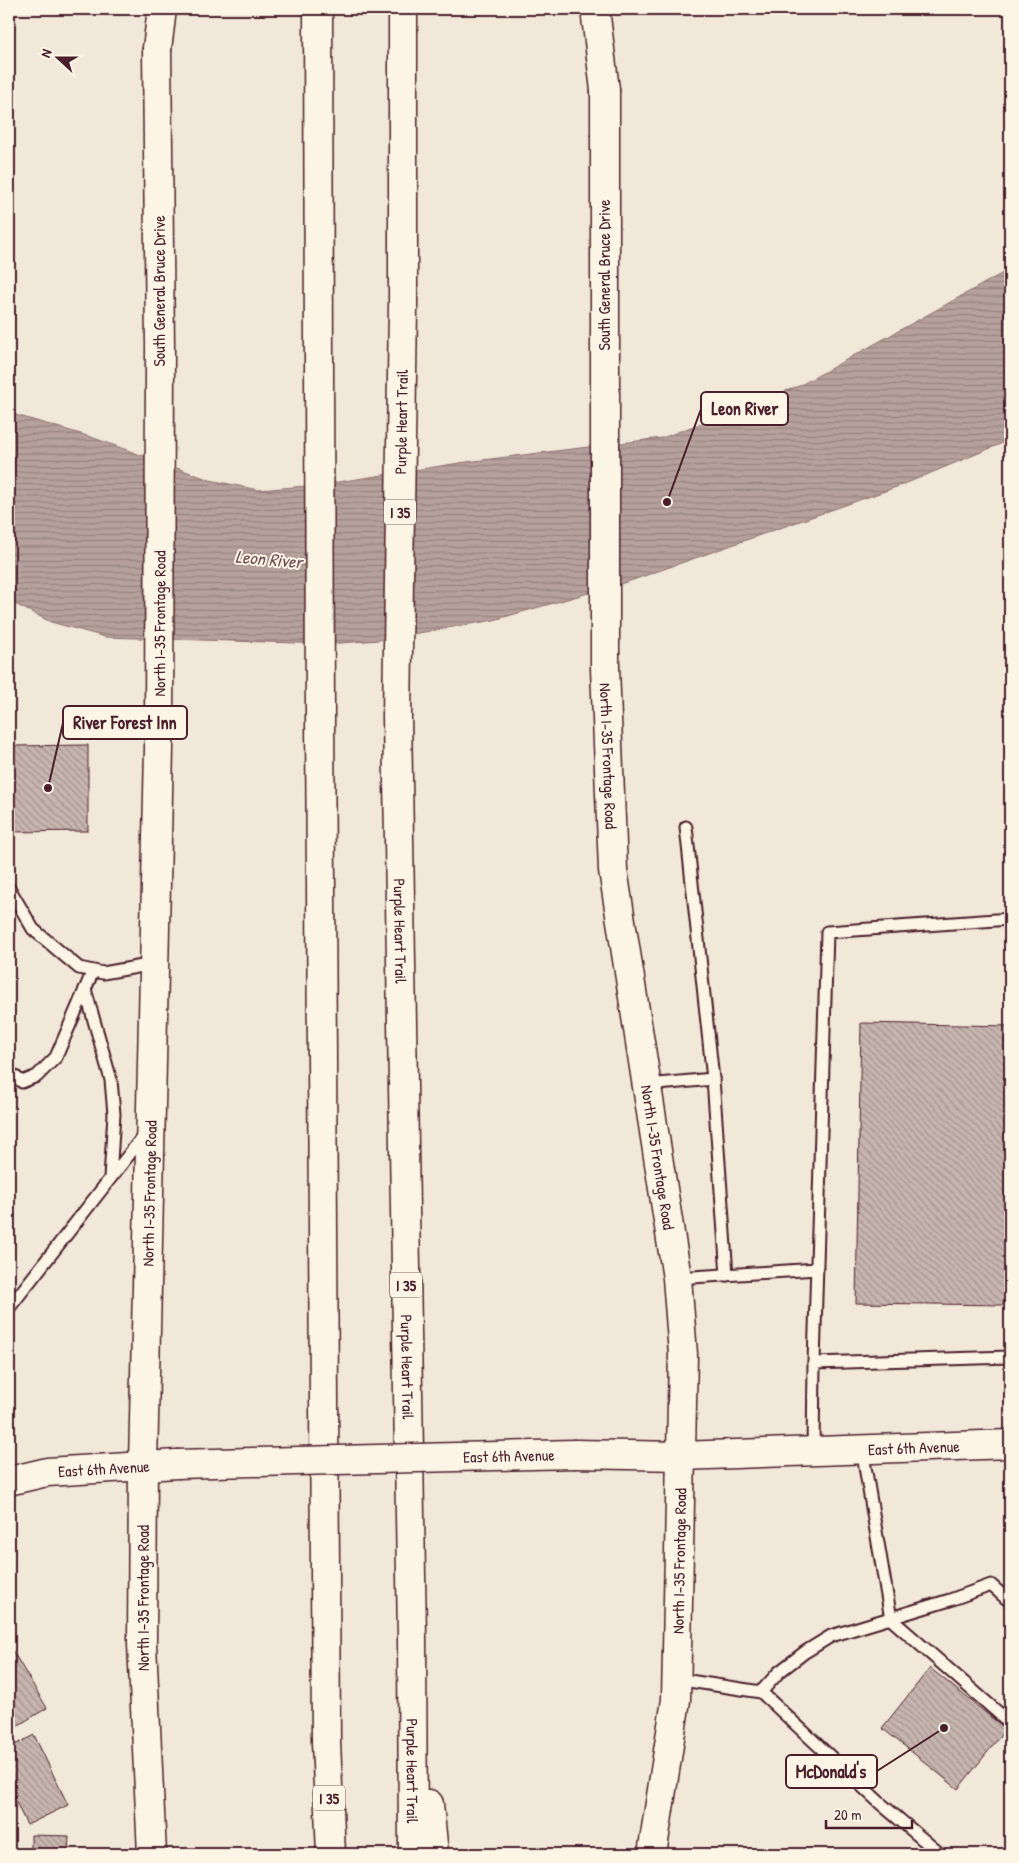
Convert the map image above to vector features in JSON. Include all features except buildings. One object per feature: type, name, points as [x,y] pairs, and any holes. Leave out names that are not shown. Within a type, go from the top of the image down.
[{"type":"main road","name":"South General Bruce Drive","points":[[159,532],[160,348],[157,49],[162,9]]},
{"type":"main road","name":"I 35","points":[[318,9],[326,1742],[332,1854]]},
{"type":"main road","name":"Purple Heart Trail","points":[[403,9],[403,308],[397,717],[412,1637],[413,1854]]},
{"type":"main road","name":"South General Bruce Drive","points":[[595,9],[604,90],[603,460]]},
{"type":"main road","name":"North I-35 Frontage Road","points":[[603,460],[605,668],[613,870],[677,1278],[683,1354],[676,1700],[652,1854]]},
{"type":"main road","name":"North I-35 Frontage Road","points":[[152,1854],[142,1644],[143,1465],[159,749],[159,532]]},
{"type":"main road","name":"East 6th Avenue","points":[[9,1481],[47,1472],[143,1465],[575,1454],[681,1456],[1010,1444]]},
{"type":"main road","points":[[412,1637],[434,1854]]},
{"type":"main road","points":[[314,1854],[326,1742]]},
{"type":"lane","points":[[686,827],[714,1079],[727,1275]]},
{"type":"lane","points":[[9,888],[33,929],[79,968],[103,973],[154,964]]},
{"type":"lane","points":[[813,1451],[827,932],[1010,919]]},
{"type":"lane","points":[[9,1072],[22,1082],[37,1076],[56,1057],[93,971]]},
{"type":"lane","points":[[86,989],[111,1080],[114,1114],[110,1178]]},
{"type":"lane","points":[[647,1085],[714,1079]]},
{"type":"lane","points":[[9,1308],[150,1127]]},
{"type":"lane","points":[[677,1278],[817,1270]]},
{"type":"lane","points":[[814,1363],[1010,1357]]},
{"type":"lane","points":[[862,1449],[890,1619],[1010,1723]]},
{"type":"lane","points":[[761,1692],[779,1672],[805,1652],[831,1636],[950,1600],[991,1585],[1010,1602]]},
{"type":"lane","points":[[676,1679],[761,1692],[880,1803],[940,1854]]},
{"type":"water","points":[[1010,269],[1010,440],[902,485],[630,581],[494,620],[378,640],[329,644],[105,637],[51,622],[9,601],[9,413],[91,437],[210,480],[258,490],[319,485],[466,462],[662,438],[799,386]]},
{"type":"place","name":"Leon River","points":[[667,502]]},
{"type":"place","name":"River Forest Inn","points":[[48,788]]},
{"type":"place","name":"McDonald's","points":[[944,1728]]}]
